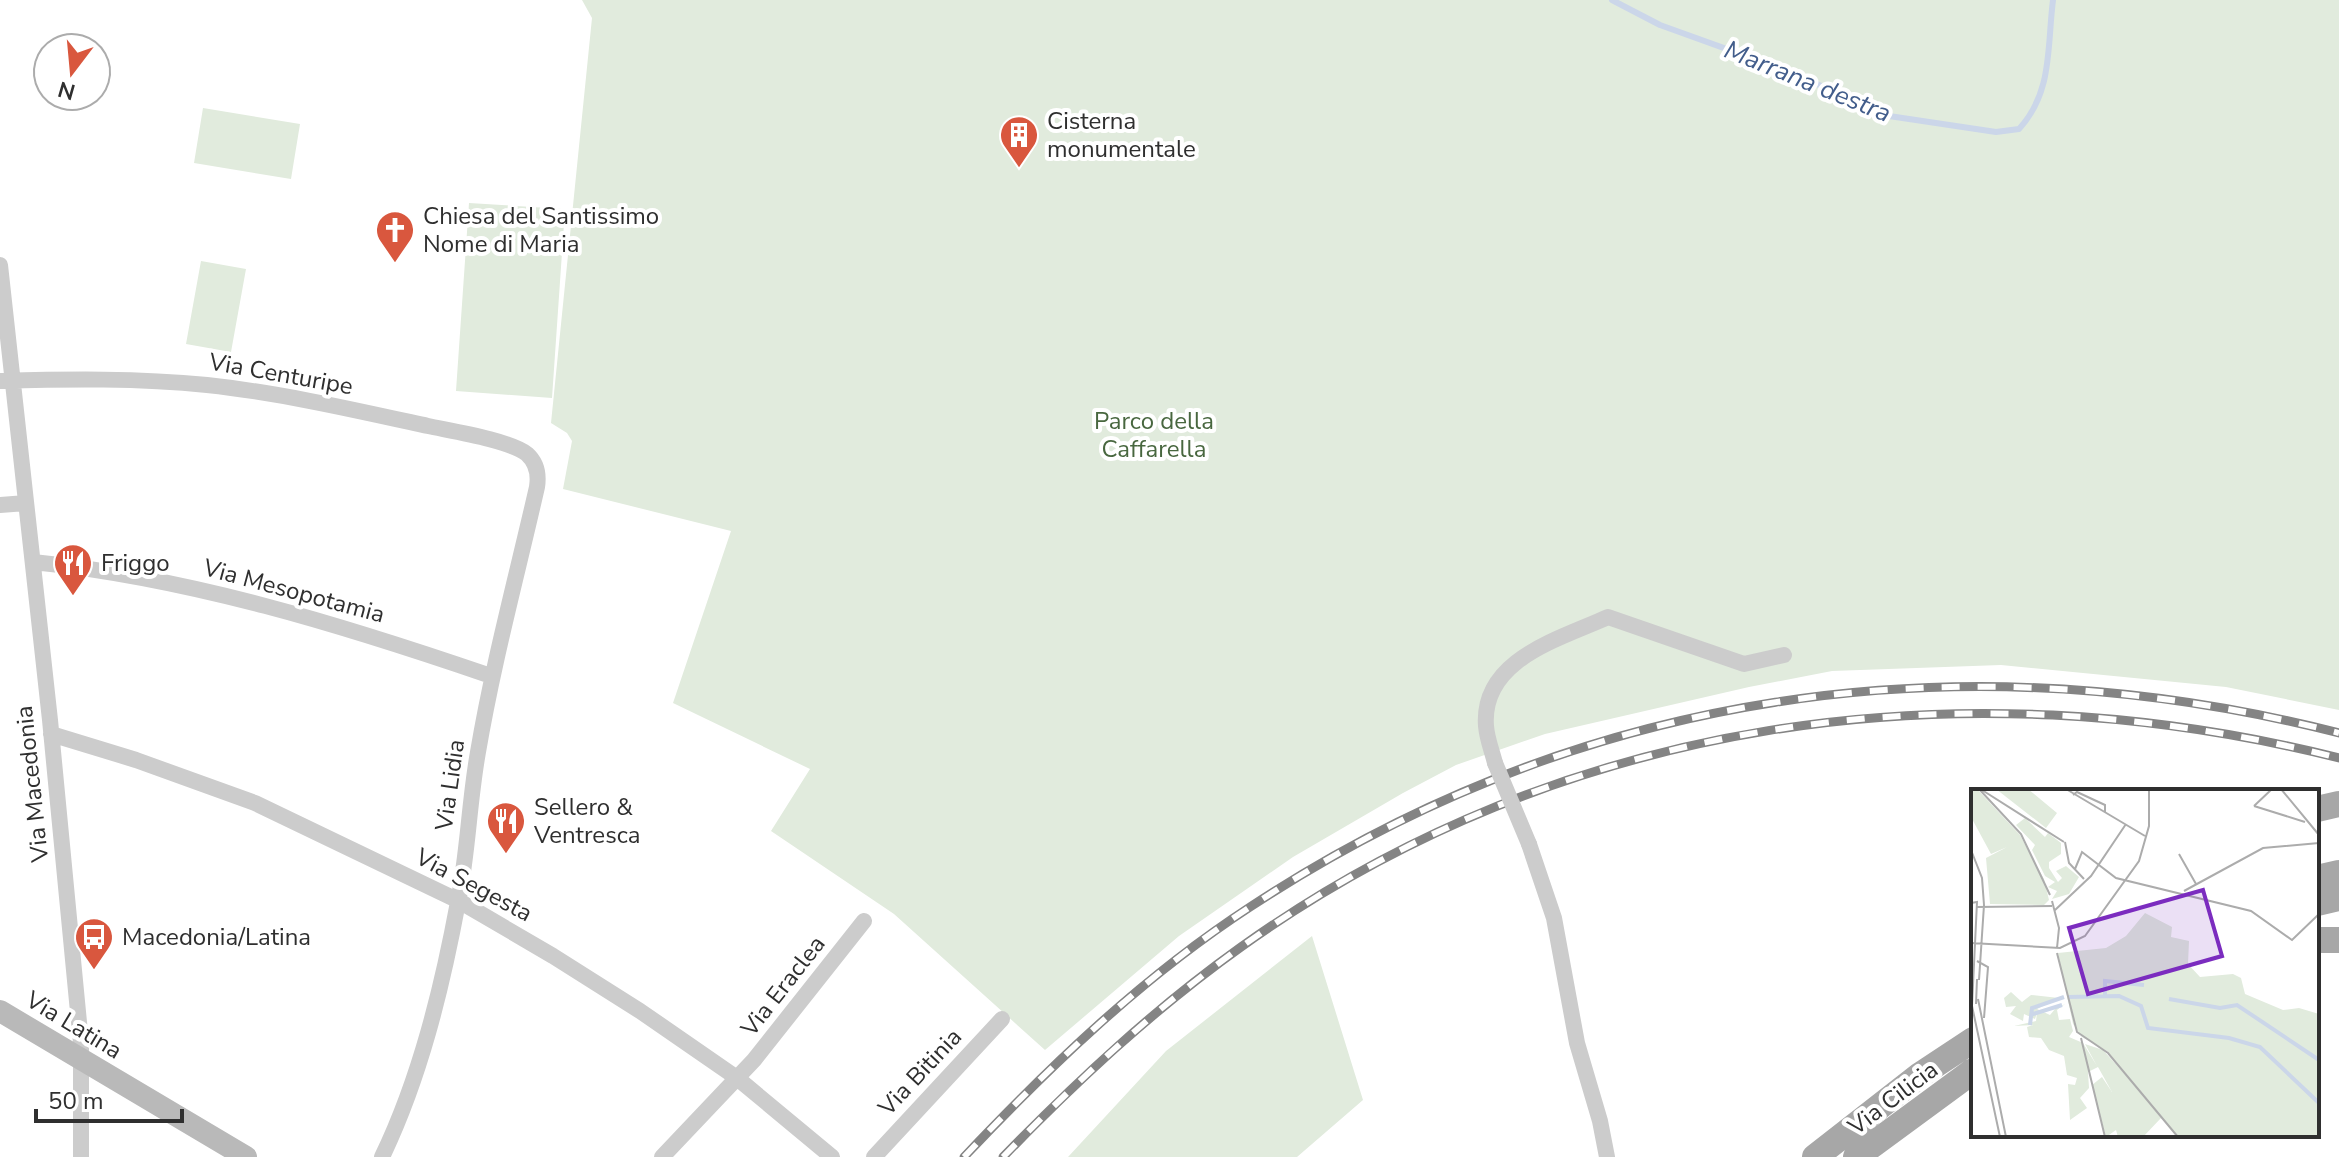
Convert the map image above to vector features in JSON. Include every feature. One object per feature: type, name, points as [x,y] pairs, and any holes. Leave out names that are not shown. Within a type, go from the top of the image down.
[{"type":"main road","points":[[2319,809],[2339,804]]},
{"type":"main road","points":[[2319,878],[2339,873]]},
{"type":"main road","points":[[2319,903],[2339,898]]},
{"type":"main road","name":"Via Cilicia","points":[[1815,1157],[1920,1075],[1971,1041]]},
{"type":"main road","name":"Via Cilicia","points":[[1856,1157],[1971,1072]]},
{"type":"street","name":"Via Macedonia","points":[[0,265],[6,381],[33,562],[83,1061],[81,1157]]},
{"type":"street","name":"Via Centuripe","points":[[6,381],[141,381],[254,391],[484,439],[516,448],[534,462]]},
{"type":"street","name":"Via Lidia","points":[[382,1157],[419,1062],[459,901],[477,757],[491,676],[537,487],[534,462]]},
{"type":"street","points":[[0,505],[26,503]]},
{"type":"street","name":"Via Mesopotamia","points":[[33,562],[133,576],[241,600],[367,635],[491,676]]},
{"type":"street","points":[[1607,1157],[1577,1043],[1554,918],[1529,844],[1495,763],[1486,729],[1490,698],[1498,679],[1522,657],[1608,617],[1744,664],[1784,655]]},
{"type":"street","name":"Via Segesta","points":[[51,734],[136,760],[255,803],[459,901],[581,972],[737,1078],[832,1157]]},
{"type":"street","name":"Via Eraclea","points":[[662,1157],[767,1045],[864,921]]},
{"type":"street","name":"Via Latina","points":[[0,1011],[246,1157]]},
{"type":"street","name":"Via Bitinia","points":[[874,1157],[1002,1019]]},
{"type":"green space","name":"Parco della Caffarella","points":[[582,0],[2339,0],[2339,710],[2226,687],[2001,665],[1832,671],[1545,734],[1456,765],[1293,857],[1179,936],[1045,1050],[894,914],[771,831],[810,769],[673,703],[731,531],[563,489],[572,441],[567,433],[551,423],[592,18]]},
{"type":"green space","points":[[203,108],[300,124],[291,179],[194,163]]},
{"type":"green space","points":[[469,203],[565,209],[552,398],[456,391]]},
{"type":"green space","points":[[201,261],[246,269],[231,352],[186,344]]},
{"type":"green space","points":[[1312,936],[1363,1100],[1297,1157],[1068,1157],[1166,1051]]},
{"type":"waterway","name":"Marrana destra","points":[[1612,0],[1660,25],[1785,70],[1889,116],[1996,132],[2019,129],[2038,100],[2046,68],[2053,0]]},
{"type":"railway","points":[[964,1157],[1100,1023],[1173,962],[1250,907],[1376,833],[1506,775],[1639,731],[1775,702],[1914,688],[2055,689],[2196,704],[2339,733]]},
{"type":"railway","points":[[1003,1157],[1117,1047],[1241,947],[1365,869],[1495,807],[1630,761],[1768,731],[1910,715],[2053,715],[2196,729],[2339,758]]},
{"type":"place","name":"Cisterna monumentale","points":[[1019,169]]},
{"type":"place","name":"Chiesa del Santissimo Nome di Maria","points":[[395,264]]},
{"type":"place","name":"Friggo","points":[[73,597]]},
{"type":"place","name":"Sellero & Ventresca","points":[[506,855]]},
{"type":"place","name":"Macedonia/Latina","points":[[94,971]]}]
